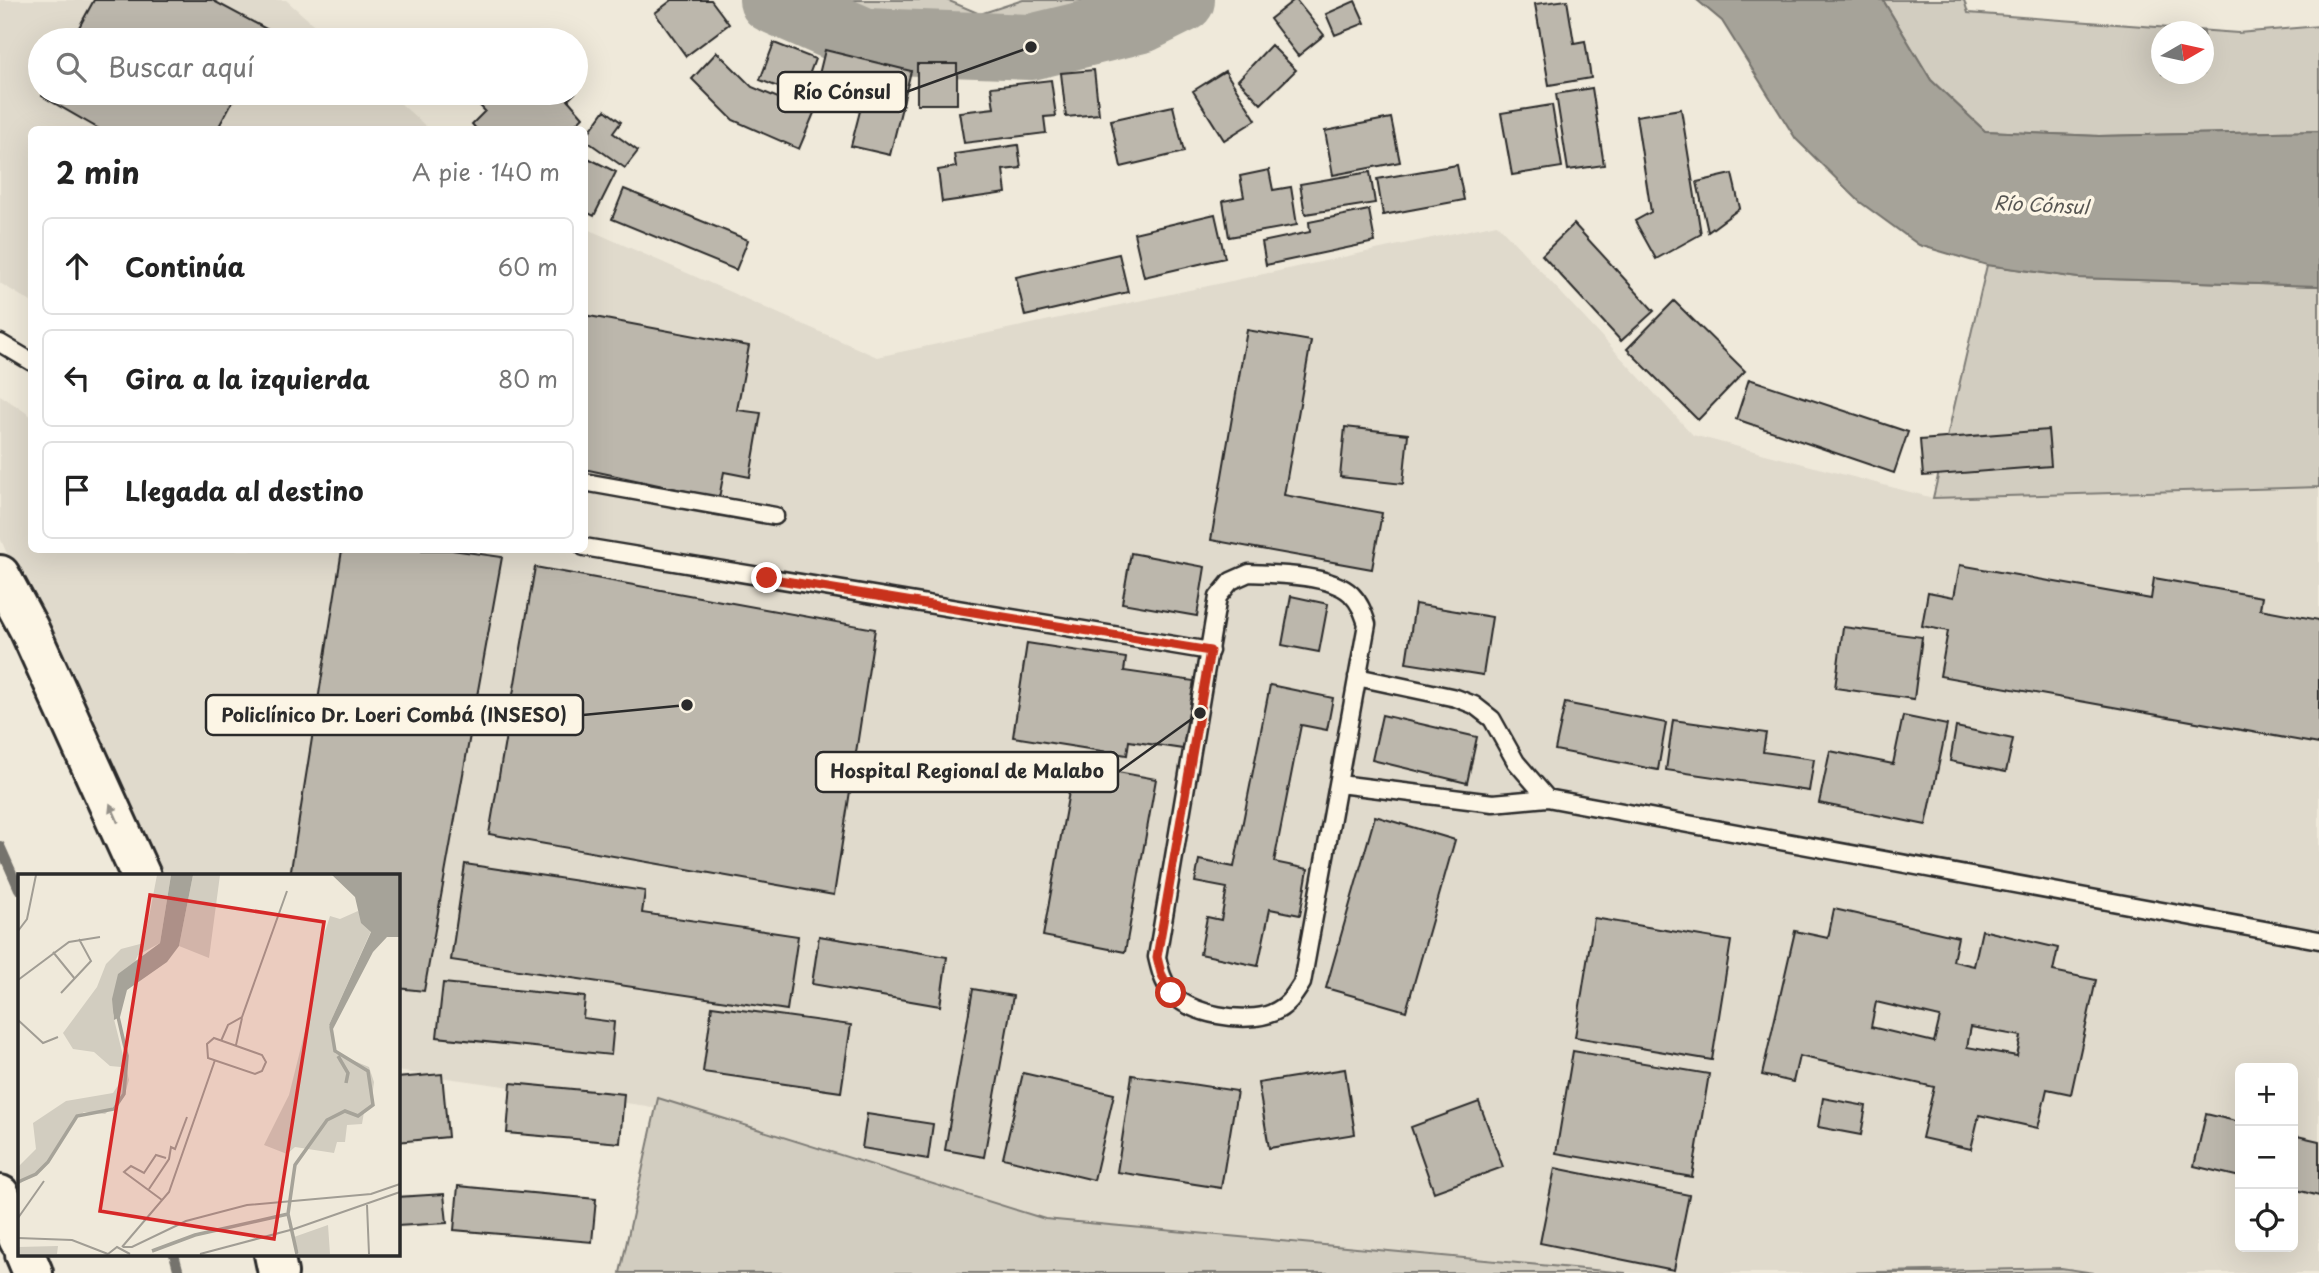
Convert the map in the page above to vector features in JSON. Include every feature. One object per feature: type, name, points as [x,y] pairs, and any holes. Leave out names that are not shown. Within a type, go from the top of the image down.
[{"type":"main road","points":[[0,575],[29,629],[140,874]]},
{"type":"main road","points":[[0,1195],[18,1238]]},
{"type":"main road","points":[[26,1256],[33,1273]]},
{"type":"lane","points":[[0,343],[28,360]]},
{"type":"lane","points":[[588,483],[775,516]]},
{"type":"lane","points":[[588,548],[1210,651]]},
{"type":"lane","points":[[1249,573],[1286,574],[1320,580],[1349,592],[1361,606],[1367,624],[1357,677],[1303,983],[1291,1001],[1272,1013],[1252,1018],[1219,1016],[1184,1004],[1171,993],[1157,957],[1219,597],[1231,581],[1249,573]]},
{"type":"lane","points":[[1357,677],[1456,698],[1474,705],[1492,719],[1516,762],[1547,799]]},
{"type":"lane","points":[[1339,784],[1493,803],[1547,799],[2319,940]]},
{"type":"shaded area","points":[[0,0],[286,0],[318,28],[28,28],[28,105],[402,105],[426,126],[28,126],[28,300],[0,283]]},
{"type":"shaded area","points":[[765,0],[947,0],[980,14],[1023,0],[1147,0],[1123,11],[969,58],[843,46]]},
{"type":"shaded area","points":[[1883,0],[1964,0],[1968,13],[2151,27],[2151,84],[2214,84],[2214,31],[2238,33],[2319,26],[2319,131],[2099,136],[1985,131],[1931,80]]},
{"type":"shaded area","points":[[1497,224],[1693,435],[1933,498],[2319,487],[2319,1273],[2094,1273],[2061,1268],[1835,1273],[1626,1273],[1045,1219],[647,1106],[399,1071],[399,874],[154,874],[0,538],[0,395],[28,414],[28,553],[588,553],[588,229],[877,357]]},
{"type":"shaded area","points":[[1987,265],[2078,278],[2319,286],[2319,487],[1933,498]]},
{"type":"shaded area","points":[[658,1098],[1045,1219],[1626,1273],[620,1273]]},
{"type":"shaded area","points":[[2061,1268],[2094,1273],[1835,1273]]},
{"type":"water","points":[[1697,0],[1883,0],[1931,80],[1985,131],[2099,136],[2319,131],[2319,286],[2078,278],[1987,265],[1919,245],[1860,202],[1796,139],[1722,21]]},
{"type":"building","points":[[94,0],[212,0],[264,28],[79,28]]},
{"type":"building","points":[[672,0],[711,0],[729,24],[686,56],[655,13]]},
{"type":"building","points":[[1294,0],[1324,35],[1298,56],[1270,19]]},
{"type":"building","points":[[1567,0],[1574,43],[1585,41],[1591,78],[1549,85],[1535,4]]},
{"type":"building","points":[[1355,1],[1365,23],[1335,35],[1326,14]]},
{"type":"building","points":[[774,43],[815,59],[801,96],[760,80]]},
{"type":"building","points":[[1271,45],[1296,70],[1261,104],[1238,80]]},
{"type":"building","points":[[825,50],[911,71],[890,155],[851,146],[860,111],[813,99]]},
{"type":"building","points":[[717,52],[752,87],[814,113],[799,149],[733,120],[692,79]]},
{"type":"building","points":[[917,64],[957,64],[957,104],[917,104]]},
{"type":"building","points":[[1094,70],[1099,114],[1066,117],[1061,73]]},
{"type":"building","points":[[1225,71],[1256,120],[1224,140],[1193,91]]},
{"type":"building","points":[[1051,80],[1056,116],[1044,117],[1046,133],[964,143],[959,112],[994,108],[991,87]]},
{"type":"building","points":[[1592,88],[1604,165],[1568,170],[1556,94]]},
{"type":"building","points":[[58,105],[231,105],[219,126],[94,126]]},
{"type":"building","points":[[479,105],[572,105],[583,117],[574,126],[474,126],[472,124],[485,111]]},
{"type":"building","points":[[1552,105],[1562,167],[1512,175],[1501,113]]},
{"type":"building","points":[[1173,106],[1184,152],[1121,167],[1111,120]]},
{"type":"building","points":[[1681,109],[1701,234],[1656,259],[1635,221],[1651,212],[1636,116]]},
{"type":"building","points":[[605,110],[621,122],[613,133],[638,151],[625,168],[588,142],[588,133]]},
{"type":"building","points":[[1391,118],[1400,162],[1333,175],[1325,131]]},
{"type":"building","points":[[1018,145],[1021,168],[1003,170],[1006,193],[942,202],[938,170],[956,167],[954,154]]},
{"type":"building","points":[[588,158],[616,172],[594,216],[588,213]]},
{"type":"building","points":[[1457,165],[1464,200],[1383,215],[1377,179]]},
{"type":"building","points":[[1269,170],[1273,190],[1291,187],[1297,225],[1229,237],[1223,201],[1244,197],[1240,176]]},
{"type":"building","points":[[1370,172],[1375,203],[1305,214],[1300,184]]},
{"type":"building","points":[[1732,174],[1740,208],[1708,232],[1697,182]]},
{"type":"building","points":[[624,189],[748,240],[736,270],[612,219]]},
{"type":"building","points":[[1369,210],[1375,242],[1266,265],[1262,242],[1310,232],[1309,222]]},
{"type":"building","points":[[1215,214],[1225,258],[1144,277],[1134,233]]},
{"type":"building","points":[[1574,224],[1654,311],[1621,341],[1542,255]]},
{"type":"building","points":[[1119,254],[1128,292],[1025,316],[1016,277]]},
{"type":"building","points":[[1674,301],[1745,371],[1698,420],[1627,349]]},
{"type":"building","points":[[588,316],[749,346],[737,410],[761,413],[750,477],[724,472],[719,498],[588,470]]},
{"type":"building","points":[[1247,330],[1311,341],[1284,495],[1382,513],[1372,569],[1211,540]]},
{"type":"building","points":[[1749,379],[1908,432],[1894,473],[1736,419]]},
{"type":"building","points":[[1345,427],[1408,434],[1403,484],[1340,477]]},
{"type":"building","points":[[2048,430],[2051,466],[1923,476],[1920,440]]},
{"type":"building","points":[[342,553],[473,553],[502,557],[424,991],[399,988],[399,874],[290,874]]},
{"type":"building","points":[[1131,553],[1205,567],[1197,616],[1122,603]]},
{"type":"building","points":[[1960,565],[2151,599],[2154,578],[2262,597],[2260,609],[2319,620],[2319,744],[1940,676],[1948,631],[1922,626],[1928,592],[1954,597]]},
{"type":"building","points":[[535,567],[875,629],[834,895],[489,834]]},
{"type":"building","points":[[1291,596],[1328,604],[1319,652],[1282,645]]},
{"type":"building","points":[[1415,604],[1492,617],[1483,675],[1406,663]]},
{"type":"building","points":[[1843,627],[1922,637],[1914,699],[1835,688]]},
{"type":"building","points":[[1027,643],[1126,658],[1124,671],[1194,681],[1183,749],[1129,741],[1127,755],[1013,737]]},
{"type":"building","points":[[1270,685],[1333,698],[1327,730],[1301,725],[1274,862],[1308,869],[1300,915],[1270,909],[1258,966],[1200,954],[1207,917],[1221,920],[1227,888],[1195,882],[1199,860],[1234,867]]},
{"type":"building","points":[[1565,703],[1666,723],[1658,770],[1555,750]]},
{"type":"building","points":[[1382,715],[1477,737],[1467,783],[1372,760]]},
{"type":"building","points":[[1903,716],[1947,725],[1926,825],[1819,803],[1830,751],[1893,764]]},
{"type":"building","points":[[1673,720],[1766,733],[1763,752],[1814,759],[1809,791],[1666,770]]},
{"type":"building","points":[[1956,727],[2013,739],[2006,772],[1950,761]]},
{"type":"building","points":[[1074,764],[1156,779],[1125,952],[1043,936]]},
{"type":"building","points":[[1375,816],[1455,840],[1406,1011],[1326,988]]},
{"type":"building","points":[[465,864],[645,891],[642,913],[798,936],[787,1010],[451,960]]},
{"type":"building","points":[[1834,909],[1958,937],[1953,961],[1974,966],[1982,930],[2058,948],[2053,971],[2096,980],[2071,1094],[2047,1089],[2038,1128],[1979,1115],[1971,1149],[1922,1138],[1934,1087],[1799,1056],[1793,1082],[1762,1075],[1795,931],[1828,938]],"holes":[[[1876,1002],[1940,1017],[1934,1042],[1871,1027]],[[1971,1027],[2021,1036],[2017,1056],[1967,1047]]]},
{"type":"building","points":[[1594,918],[1731,941],[1712,1060],[1575,1037]]},
{"type":"building","points":[[819,936],[947,957],[940,1006],[812,984]]},
{"type":"building","points":[[443,983],[585,997],[583,1018],[614,1022],[611,1055],[437,1037]]},
{"type":"building","points":[[973,989],[1013,996],[984,1157],[945,1150]]},
{"type":"building","points":[[712,1006],[851,1025],[841,1092],[703,1072]]},
{"type":"building","points":[[1573,1051],[1709,1074],[1692,1177],[1556,1153]]},
{"type":"building","points":[[1345,1069],[1355,1134],[1269,1148],[1258,1083]]},
{"type":"building","points":[[1023,1073],[1114,1094],[1094,1180],[1003,1158]]},
{"type":"building","points":[[442,1074],[448,1137],[399,1142],[399,1078]]},
{"type":"building","points":[[1132,1075],[1237,1091],[1221,1188],[1117,1172]]},
{"type":"building","points":[[511,1083],[624,1094],[620,1143],[507,1133]]},
{"type":"building","points":[[1823,1098],[1866,1106],[1861,1135],[1818,1127]]},
{"type":"building","points":[[1479,1102],[1503,1167],[1434,1192],[1411,1127]]},
{"type":"building","points":[[867,1114],[933,1124],[928,1159],[862,1148]]},
{"type":"building","points":[[2206,1114],[2235,1121],[2235,1176],[2194,1166]]},
{"type":"building","points":[[2298,1136],[2319,1141],[2319,1196],[2298,1190]]},
{"type":"building","points":[[1555,1168],[1689,1195],[1674,1270],[1540,1243]]},
{"type":"building","points":[[458,1186],[596,1199],[592,1242],[454,1230]]},
{"type":"building","points":[[444,1194],[447,1223],[399,1226],[399,1197]]},
{"type":"waterway","name":"Río Cónsul","points":[[772,0],[865,41],[1031,47],[1142,20],[1182,0]]},
{"type":"waterway","points":[[0,846],[18,887]]},
{"type":"waterway","points":[[175,1256],[179,1273]]},
{"type":"place","name":"Río Cónsul","points":[[1031,47]]},
{"type":"place","name":"Policlínico Dr. Loeri Combá (INSESO)","points":[[687,705]]},
{"type":"place","name":"Hospital Regional de Malabo","points":[[1200,713]]},
{"type":"route","points":[[767,578],[1210,651],[1157,957],[1171,993]]}]
